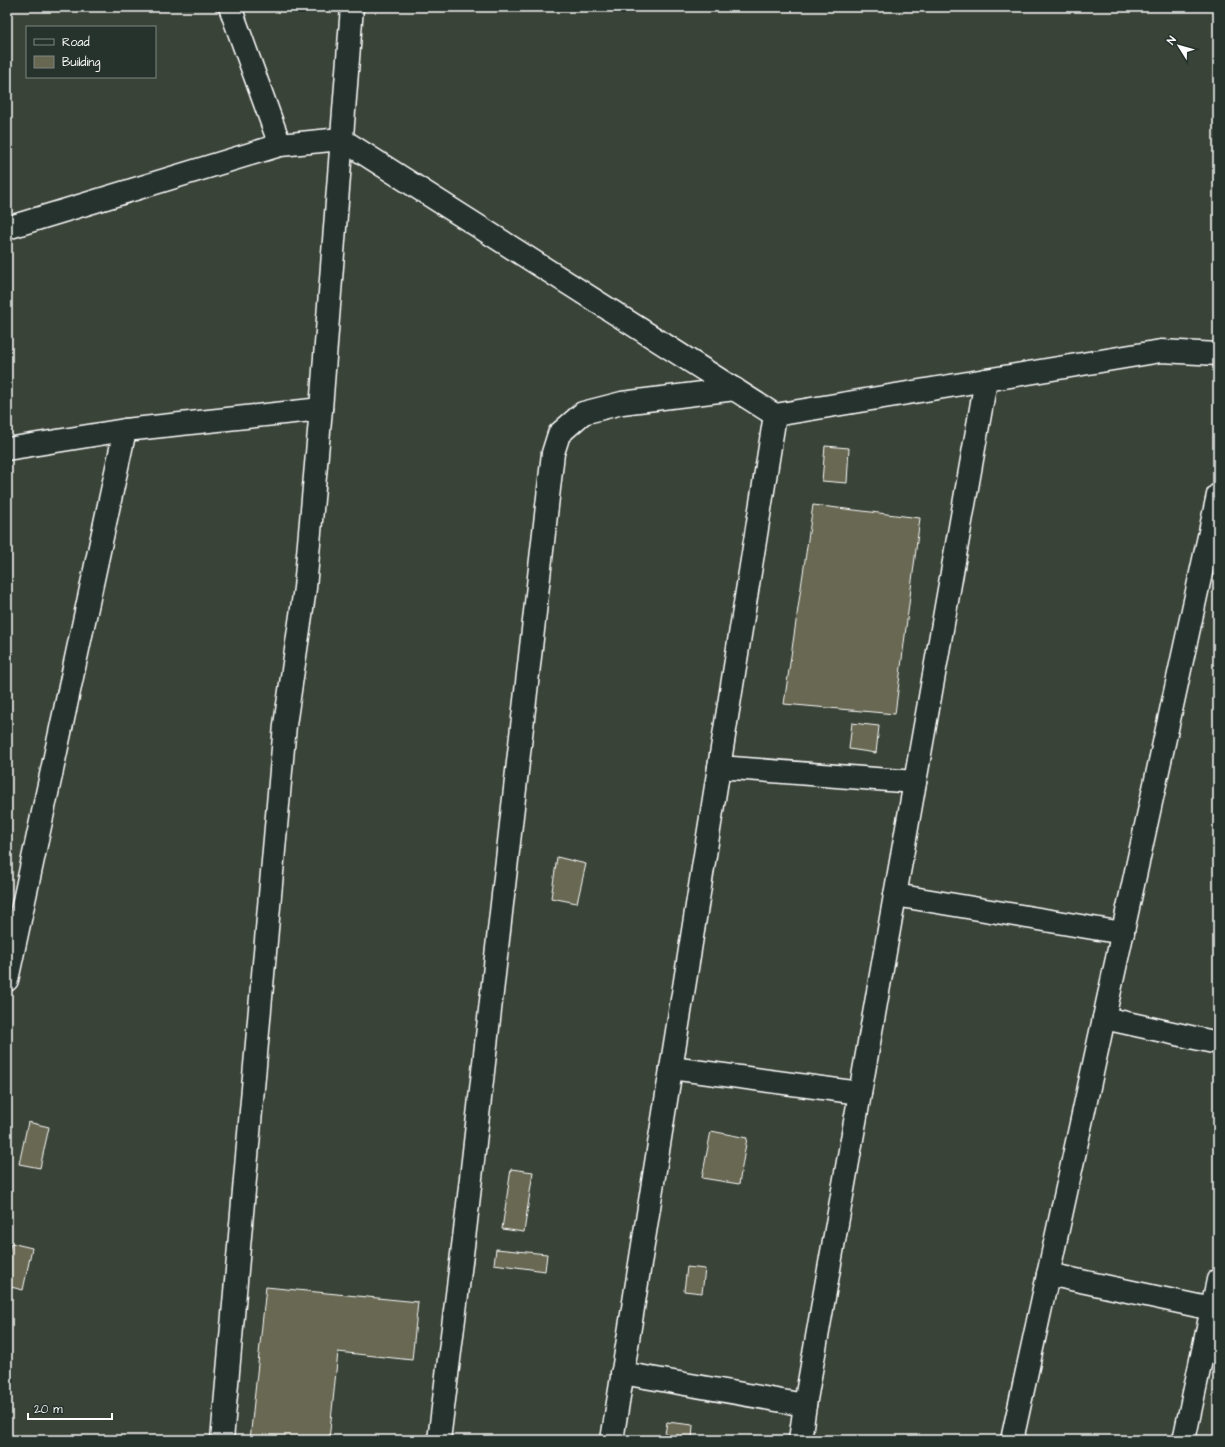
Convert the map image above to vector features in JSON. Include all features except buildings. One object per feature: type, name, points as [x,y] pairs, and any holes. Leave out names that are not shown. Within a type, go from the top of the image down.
[{"type":"street","points":[[230,7],[280,145]]},
{"type":"street","points":[[222,1440],[285,725],[305,588],[321,409],[352,7]]},
{"type":"street","points":[[7,228],[280,145],[341,139],[775,415],[1161,351],[1218,354]]},
{"type":"street","points":[[800,1440],[986,380]]},
{"type":"street","points":[[439,1440],[466,1222],[553,453],[559,434],[583,413],[622,404],[735,389]]},
{"type":"street","points":[[7,448],[125,430],[321,409]]},
{"type":"street","points":[[612,1440],[775,415]]},
{"type":"street","points":[[7,980],[125,430]]},
{"type":"street","points":[[1012,1440],[1218,496]]},
{"type":"street","points":[[719,767],[915,782]]},
{"type":"street","points":[[895,895],[1123,933]]},
{"type":"street","points":[[1104,1018],[1218,1043]]},
{"type":"street","points":[[671,1068],[860,1093]]},
{"type":"street","points":[[1048,1274],[1212,1309]]},
{"type":"street","points":[[1184,1440],[1218,1280]]},
{"type":"street","points":[[622,1373],[805,1405]]}]
